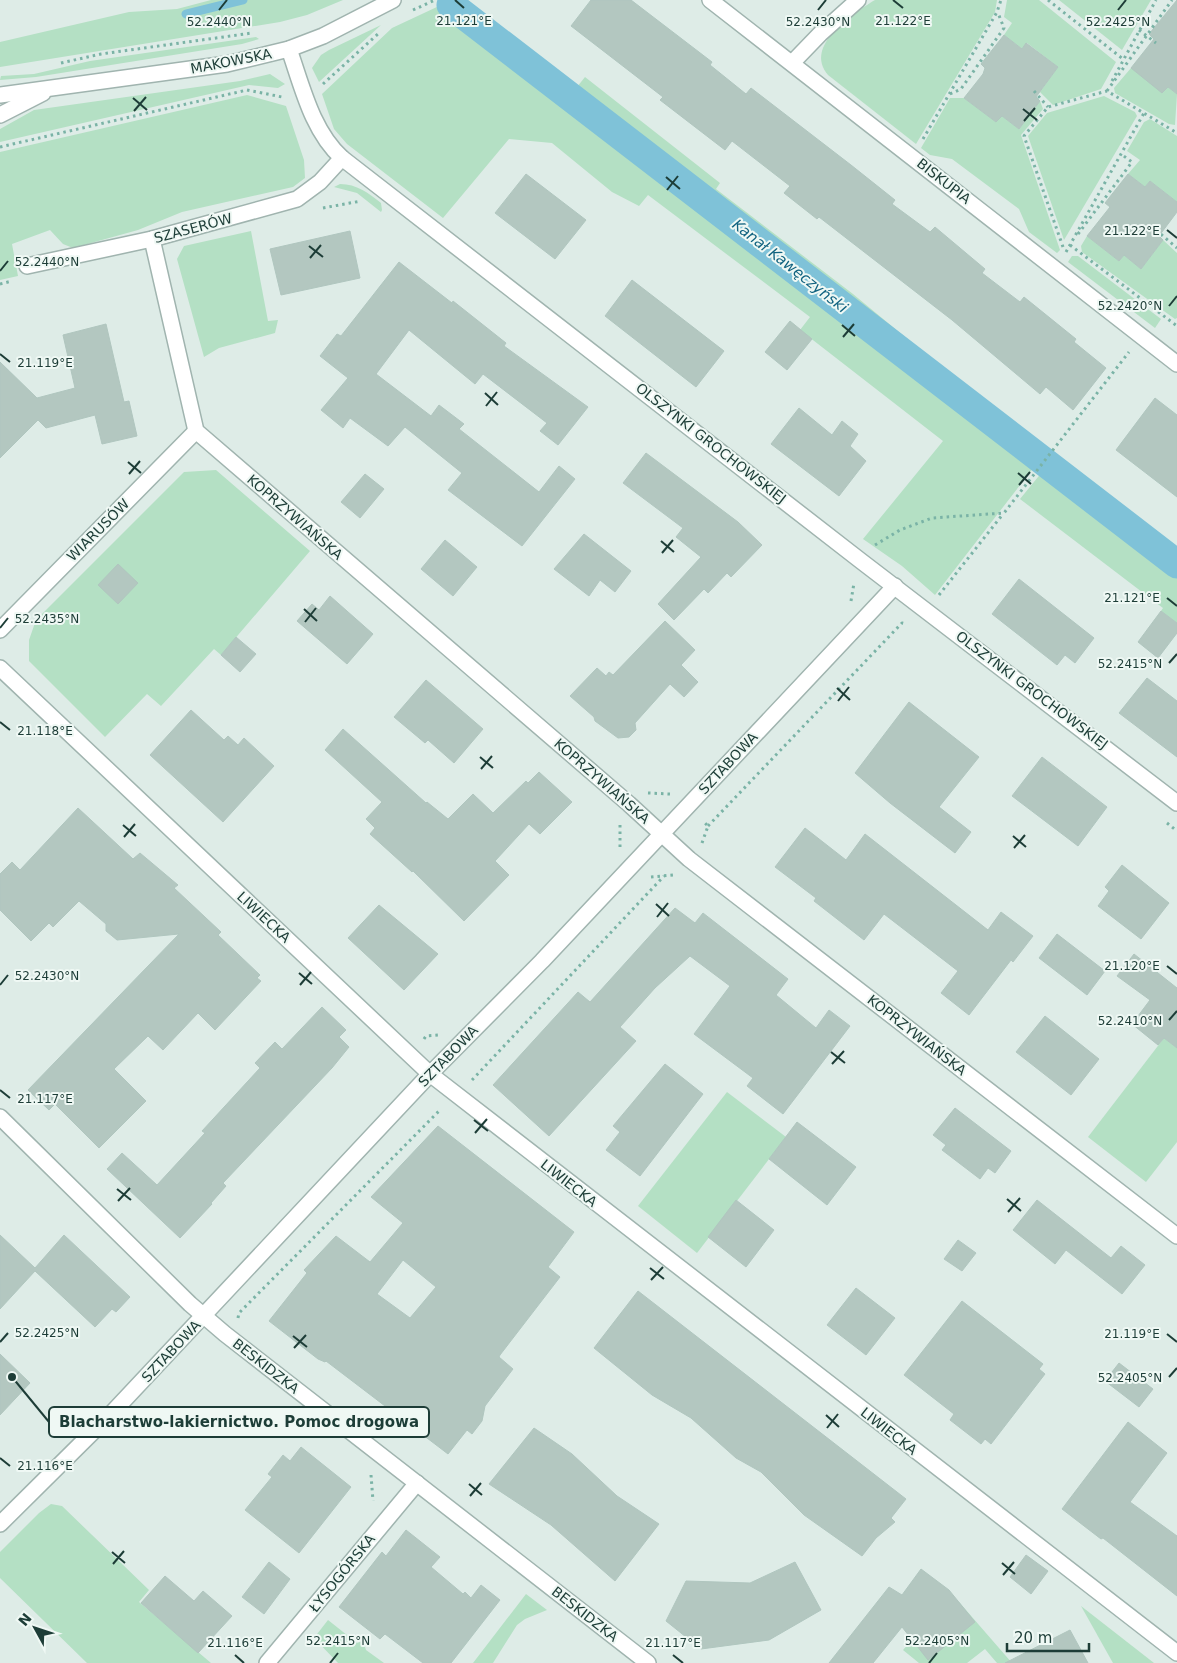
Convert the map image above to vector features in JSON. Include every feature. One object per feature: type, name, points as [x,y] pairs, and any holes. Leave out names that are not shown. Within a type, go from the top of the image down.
[{"type":"street","name":"MAKOWSKA","points":[[0,95],[227,64],[289,49],[322,36],[392,0]]},
{"type":"street","name":"BISKUPIA","points":[[710,0],[1177,364]]},
{"type":"street","points":[[792,63],[820,34],[858,0]]},
{"type":"street","name":"OLSZYNKI GROCHOWSKIEJ","points":[[289,49],[322,134],[330,147],[342,158],[1177,803]]},
{"type":"street","name":"MAKOWSKA","points":[[0,115],[58,86]]},
{"type":"street","name":"SZASERÓW","points":[[27,266],[152,239],[296,199],[309,192],[342,158]]},
{"type":"street","points":[[152,239],[196,431]]},
{"type":"street","name":"WIARUSÓW","points":[[0,630],[196,431]]},
{"type":"street","name":"KOPRZYWIAŃSKA","points":[[196,431],[689,859],[1177,1236]]},
{"type":"street","name":"SZTABOWA","points":[[0,1524],[111,1414],[430,1074],[688,807],[895,586]]},
{"type":"street","name":"LIWIECKA","points":[[0,668],[430,1074],[1177,1653]]},
{"type":"street","name":"BESKIDZKA","points":[[0,1117],[204,1316],[225,1334],[648,1663]]},
{"type":"street","name":"ŁYSOGÓRSKA","points":[[267,1663],[418,1483]]},
{"type":"path","points":[[407,13],[435,0]]},
{"type":"path","points":[[912,156],[997,12],[1001,0]]},
{"type":"path","points":[[1048,0],[1123,59]]},
{"type":"path","points":[[1107,90],[1156,0]]},
{"type":"path","points":[[1144,113],[1065,254],[1024,136],[1048,106],[1107,90],[1172,0]]},
{"type":"path","points":[[948,95],[961,88],[1004,28],[997,12]]},
{"type":"path","points":[[318,88],[384,28]]},
{"type":"path","points":[[1140,30],[1156,43]]},
{"type":"path","points":[[55,64],[101,54],[258,33]]},
{"type":"path","points":[[0,147],[247,90],[289,98]]},
{"type":"path","points":[[1107,90],[1176,132],[1177,127]]},
{"type":"path","points":[[1034,91],[1048,106]]},
{"type":"path","points":[[1070,245],[1132,162],[1121,154]]},
{"type":"path","points":[[322,208],[360,201],[368,207]]},
{"type":"path","points":[[1156,230],[1177,248]]},
{"type":"path","points":[[1070,245],[1177,326]]},
{"type":"path","points":[[0,284],[16,280]]},
{"type":"path","points":[[936,599],[1132,348]]},
{"type":"path","points":[[873,546],[900,530],[932,518],[1004,513]]},
{"type":"path","points":[[848,577],[854,582],[850,609]]},
{"type":"path","points":[[634,863],[649,877],[675,874],[702,844],[708,826],[902,623],[911,626]]},
{"type":"path","points":[[688,807],[708,826]]},
{"type":"path","points":[[1162,819],[1177,831]]},
{"type":"path","points":[[225,1334],[237,1322],[239,1313],[456,1093],[477,1076],[664,876]]},
{"type":"path","points":[[410,1054],[426,1036],[446,1035]]},
{"type":"path","points":[[370,1467],[374,1504]]},
{"type":"green space","points":[[211,0],[343,0],[307,15],[280,22],[0,67],[0,42],[129,12],[177,9]]},
{"type":"green space","points":[[464,0],[577,87],[585,77],[720,183],[716,189],[853,294],[940,366],[1048,449],[935,595],[902,566],[863,539],[943,441],[800,330],[810,317],[648,195],[639,206],[612,192],[552,143],[509,139],[443,218],[347,144],[334,129],[322,94],[392,28],[439,6]]},
{"type":"green space","points":[[875,0],[997,0],[995,12],[916,144],[828,75],[822,64],[822,53],[826,42],[834,32],[843,22]]},
{"type":"green space","points":[[1007,0],[1039,0],[1116,62],[1101,89],[1053,105],[1040,92],[1058,67],[1027,43],[1022,49],[1004,35],[1012,23],[1004,17]]},
{"type":"green space","points":[[1059,0],[1151,0],[1122,50]]},
{"type":"green space","points":[[381,25],[319,82],[312,68],[321,55]]},
{"type":"green space","points":[[256,37],[259,39],[242,44],[36,77],[0,80],[1,76],[34,74],[90,61]]},
{"type":"green space","points":[[1131,68],[1168,87],[1177,94],[1175,125],[1169,124],[1115,93],[1114,88]]},
{"type":"green space","points":[[270,74],[285,84],[278,88],[249,85],[0,142],[0,129],[34,110],[240,81]]},
{"type":"green space","points":[[247,95],[286,106],[304,160],[305,178],[293,187],[182,212],[138,230],[73,248],[63,244],[50,230],[12,244],[18,276],[0,280],[0,152]]},
{"type":"green space","points":[[1104,96],[1135,112],[1137,116],[1064,240],[1028,136],[1047,113]]},
{"type":"green space","points":[[950,98],[964,98],[996,122],[1002,116],[1019,129],[1040,101],[1043,109],[1021,135],[1060,250],[1057,253],[1029,232],[1019,209],[952,159],[930,155],[921,148]]},
{"type":"green space","points":[[1150,119],[1177,136],[1177,202],[1150,181],[1145,187],[1128,174],[1140,160],[1127,151],[1144,122]]},
{"type":"green space","points":[[340,184],[357,187],[367,193],[381,203],[381,212],[357,193],[334,187]]},
{"type":"green space","points":[[251,231],[268,321],[278,320],[275,333],[219,348],[204,357],[177,259],[184,246]]},
{"type":"green space","points":[[1087,236],[1119,261],[1124,255],[1141,269],[1163,240],[1177,253],[1177,318],[1175,319],[1082,252],[1081,246]]},
{"type":"green space","points":[[1072,256],[1078,256],[1161,319],[1155,328],[1068,262]]},
{"type":"green space","points":[[1056,455],[1177,551],[1177,623],[1161,611],[1163,608],[1020,499]]},
{"type":"green space","points":[[216,470],[310,551],[221,655],[214,649],[161,706],[147,694],[105,737],[29,661],[29,640],[36,620],[184,472]]},
{"type":"green space","points":[[1164,1038],[1177,1048],[1177,1142],[1146,1182],[1088,1137]]},
{"type":"green space","points":[[727,1092],[786,1137],[697,1253],[638,1206]]},
{"type":"green space","points":[[51,1504],[62,1506],[149,1590],[139,1602],[211,1663],[87,1663],[0,1578],[0,1552],[39,1513]]},
{"type":"green space","points":[[526,1594],[547,1610],[525,1619],[517,1625],[493,1663],[473,1663]]},
{"type":"green space","points":[[959,1602],[1012,1663],[997,1663],[985,1649],[967,1663],[919,1663],[903,1650],[912,1640]]},
{"type":"green space","points":[[1081,1606],[1154,1663],[1113,1663]]},
{"type":"green space","points":[[328,1620],[357,1643],[363,1641],[366,1650],[384,1663],[338,1663],[314,1638]]},
{"type":"building","points":[[591,0],[631,0],[712,62],[710,65],[746,94],[751,88],[851,165],[895,200],[892,204],[930,232],[935,227],[985,269],[982,273],[1020,302],[1024,297],[1076,339],[1074,342],[1106,368],[1073,410],[1046,387],[1040,394],[952,320],[819,217],[817,219],[784,193],[790,186],[732,141],[725,150],[660,100],[663,97],[571,26]]},
{"type":"building","points":[[1177,0],[1177,94],[1168,87],[1162,93],[1131,68],[1154,39],[1149,34]]},
{"type":"building","points":[[1004,35],[1022,49],[1026,43],[1058,67],[1036,97],[1040,101],[1019,129],[1002,116],[996,122],[964,98],[983,74],[985,68],[981,64]]},
{"type":"building","points":[[526,174],[586,220],[555,259],[495,213]]},
{"type":"building","points":[[1128,174],[1145,187],[1150,181],[1177,202],[1177,212],[1159,236],[1163,240],[1141,269],[1124,255],[1119,261],[1087,236],[1110,207],[1105,203]]},
{"type":"building","points":[[350,231],[360,278],[281,295],[270,249]]},
{"type":"building","points":[[399,262],[506,343],[504,346],[588,407],[558,445],[540,431],[547,423],[483,374],[475,384],[409,330],[376,374],[431,416],[439,405],[464,424],[459,429],[539,492],[559,466],[575,479],[522,546],[448,490],[462,473],[405,427],[388,446],[350,418],[343,428],[321,410],[348,378],[320,356],[337,334],[341,336]]},
{"type":"building","points":[[632,280],[724,351],[696,387],[605,316]]},
{"type":"building","points":[[790,321],[812,339],[787,370],[765,352]]},
{"type":"building","points":[[106,324],[124,402],[129,401],[137,436],[102,444],[95,415],[46,428],[38,420],[0,458],[0,362],[37,398],[75,388],[63,335]]},
{"type":"building","points":[[1155,398],[1177,415],[1177,497],[1116,450]]},
{"type":"building","points":[[799,408],[832,435],[842,421],[858,434],[850,446],[866,461],[839,496],[771,444]]},
{"type":"building","points":[[646,453],[738,522],[762,545],[731,577],[727,573],[708,593],[704,589],[674,620],[658,604],[701,557],[676,537],[683,528],[623,483]]},
{"type":"building","points":[[365,474],[384,489],[360,518],[341,502]]},
{"type":"building","points":[[584,534],[631,571],[615,592],[600,580],[589,596],[554,569]]},
{"type":"building","points":[[445,540],[477,567],[453,596],[421,569]]},
{"type":"building","points":[[118,564],[138,583],[118,604],[98,585]]},
{"type":"building","points":[[1019,579],[1094,638],[1075,663],[1065,655],[1057,665],[992,614]]},
{"type":"building","points":[[330,596],[373,634],[347,664],[297,621],[312,604],[319,610]]},
{"type":"building","points":[[1161,611],[1177,623],[1177,633],[1158,658],[1138,642]]},
{"type":"building","points":[[665,621],[695,650],[681,665],[698,682],[684,697],[670,684],[635,723],[636,730],[629,737],[618,738],[595,721],[594,717],[570,696],[597,668],[606,676],[609,672],[613,675]]},
{"type":"building","points":[[236,637],[256,654],[240,672],[221,655]]},
{"type":"building","points":[[1147,678],[1177,701],[1177,757],[1119,713]]},
{"type":"building","points":[[426,680],[483,729],[454,763],[428,740],[425,743],[394,717]]},
{"type":"building","points":[[909,702],[979,757],[939,807],[971,832],[955,853],[890,803],[855,773]]},
{"type":"building","points":[[191,710],[224,740],[228,736],[238,745],[244,738],[274,766],[223,822],[150,755]]},
{"type":"building","points":[[343,729],[426,803],[448,819],[473,794],[493,813],[526,781],[528,783],[539,772],[572,802],[540,834],[529,824],[495,861],[509,875],[464,921],[413,871],[370,834],[375,828],[366,819],[382,802],[325,750]]},
{"type":"building","points":[[1042,757],[1107,807],[1078,846],[1012,796]]},
{"type":"building","points":[[78,808],[133,859],[140,853],[178,885],[174,888],[221,932],[218,935],[260,975],[257,978],[261,981],[215,1030],[198,1013],[163,1050],[148,1036],[114,1069],[146,1101],[99,1148],[55,1104],[49,1110],[28,1090],[179,934],[117,940],[106,931],[106,924],[79,901],[53,927],[49,923],[31,941],[0,910],[0,874],[12,862],[20,870]]},
{"type":"building","points":[[805,828],[846,860],[865,834],[988,930],[1001,912],[1033,936],[1013,962],[1011,960],[969,1015],[941,993],[958,971],[884,914],[864,940],[814,901],[816,898],[775,867]]},
{"type":"building","points":[[1122,865],[1169,903],[1141,939],[1098,906],[1109,891],[1105,887]]},
{"type":"building","points":[[379,905],[438,954],[404,990],[348,938]]},
{"type":"building","points":[[675,908],[695,923],[703,913],[788,979],[776,995],[816,1028],[829,1010],[850,1026],[783,1114],[747,1086],[753,1078],[694,1034],[730,986],[690,956],[655,988],[620,1027],[636,1041],[549,1136],[493,1085],[578,992],[590,1002]]},
{"type":"building","points":[[1057,934],[1105,971],[1087,995],[1039,958]]},
{"type":"building","points":[[1134,954],[1177,988],[1177,1048],[1164,1038],[1158,1045],[1132,1024],[1150,1000],[1117,976]]},
{"type":"building","points":[[322,1007],[346,1030],[339,1037],[349,1047],[332,1068],[223,1183],[226,1186],[212,1204],[180,1238],[107,1169],[122,1153],[157,1185],[205,1133],[202,1131],[260,1068],[255,1063],[275,1042],[282,1049]]},
{"type":"building","points":[[1045,1016],[1099,1059],[1071,1095],[1016,1052]]},
{"type":"building","points":[[665,1064],[703,1094],[640,1176],[606,1150],[620,1132],[613,1126]]},
{"type":"building","points":[[955,1108],[1011,1151],[995,1173],[988,1168],[980,1179],[942,1150],[946,1145],[933,1135]]},
{"type":"building","points":[[797,1122],[856,1167],[827,1205],[769,1159]]},
{"type":"building","points":[[438,1126],[574,1232],[548,1267],[560,1277],[499,1357],[513,1369],[485,1406],[482,1421],[472,1434],[467,1430],[448,1454],[326,1361],[318,1359],[269,1321],[307,1273],[304,1270],[336,1236],[370,1262],[403,1223],[371,1197]],"holes":[[[403,1260],[436,1287],[410,1318],[377,1294]]]},
{"type":"building","points":[[736,1200],[774,1230],[746,1267],[708,1237]]},
{"type":"building","points":[[1037,1200],[1111,1258],[1121,1246],[1145,1265],[1122,1294],[1066,1250],[1055,1264],[1013,1230]]},
{"type":"building","points":[[0,1235],[35,1268],[64,1235],[130,1297],[116,1312],[112,1309],[95,1327],[35,1271],[0,1309]]},
{"type":"building","points":[[958,1240],[976,1253],[962,1271],[944,1259]]},
{"type":"building","points":[[856,1288],[895,1318],[866,1355],[827,1325]]},
{"type":"building","points":[[638,1291],[906,1499],[891,1518],[895,1522],[876,1538],[862,1556],[804,1515],[761,1472],[736,1458],[691,1418],[652,1395],[594,1348]]},
{"type":"building","points":[[962,1301],[1043,1364],[1039,1369],[1045,1374],[991,1444],[985,1439],[981,1444],[950,1420],[954,1414],[904,1375]]},
{"type":"building","points":[[0,1354],[30,1383],[0,1415]]},
{"type":"building","points":[[1119,1363],[1153,1389],[1139,1407],[1105,1381]]},
{"type":"building","points":[[1128,1422],[1167,1453],[1130,1502],[1177,1536],[1177,1596],[1103,1538],[1101,1539],[1062,1509]]},
{"type":"building","points":[[534,1428],[572,1454],[617,1496],[659,1524],[615,1581],[551,1525],[489,1484]]},
{"type":"building","points":[[301,1447],[351,1487],[299,1553],[245,1510],[272,1477],[268,1474],[283,1455],[290,1461]]},
{"type":"building","points":[[406,1530],[440,1557],[431,1567],[463,1594],[465,1592],[471,1598],[481,1585],[500,1600],[451,1663],[423,1663],[385,1634],[380,1639],[339,1607],[382,1552],[386,1556]]},
{"type":"building","points":[[1026,1555],[1048,1571],[1031,1594],[1010,1577]]},
{"type":"building","points":[[269,1562],[290,1579],[264,1614],[242,1597]]},
{"type":"building","points":[[795,1562],[821,1610],[769,1640],[701,1649],[666,1621],[686,1581],[750,1583]]},
{"type":"building","points":[[921,1569],[949,1590],[975,1622],[928,1660],[902,1627],[873,1663],[829,1663],[889,1587],[902,1595]]},
{"type":"building","points":[[165,1576],[194,1601],[203,1591],[232,1616],[198,1653],[141,1603]]},
{"type":"building","points":[[1070,1630],[1088,1663],[1005,1663]]},
{"type":"waterway","points":[[186,14],[243,0]]},
{"type":"waterway","name":"Kanał Kawęczyński","points":[[451,5],[1177,564]]},
{"type":"place","name":"Blacharstwo-lakiernictwo. Pomoc drogowa","points":[[12,1377]]}]
